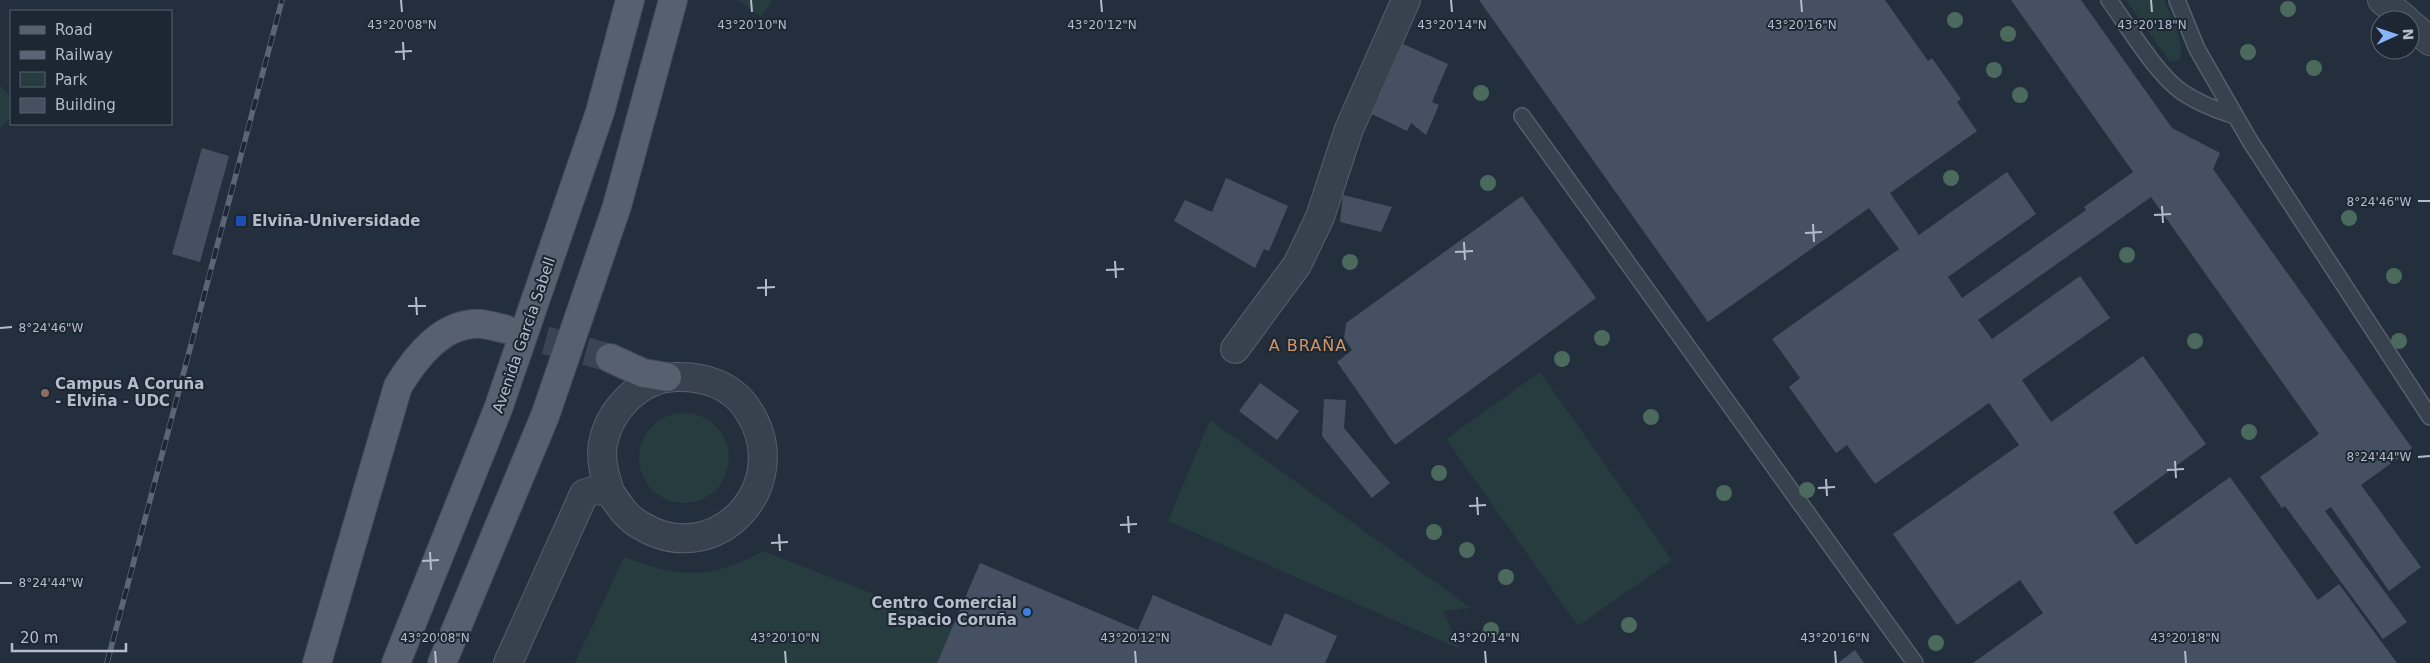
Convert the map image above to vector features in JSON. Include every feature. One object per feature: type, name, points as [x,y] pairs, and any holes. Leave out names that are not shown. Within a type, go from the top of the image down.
[{"type":"main road","name":"Avenida García Sabell","points":[[396,663],[498,409],[600,112],[630,0]]},
{"type":"main road","points":[[442,663],[545,416],[617,206],[673,0]]},
{"type":"main road","points":[[317,663],[398,386],[416,358],[435,341],[457,328],[480,324],[505,329]]},
{"type":"main road","points":[[610,358],[643,373],[667,377]]},
{"type":"street","points":[[1236,350],[1297,265],[1320,217],[1349,129],[1406,0]]},
{"type":"street","points":[[2382,0],[2394,10]]},
{"type":"street","points":[[2420,32],[2430,41]]},
{"type":"street","points":[[695,376],[721,385],[743,402],[758,425],[764,452],[762,474],[755,495],[742,513],[724,527],[703,536],[681,538],[659,535],[639,525],[622,510],[610,492],[603,468],[603,444],[611,420],[625,400],[644,386],[667,377],[695,376]]},
{"type":"street","points":[[508,663],[584,494],[595,490],[610,492]]},
{"type":"lane","points":[[2109,0],[2166,77],[2181,91],[2207,106],[2235,116]]},
{"type":"lane","points":[[2177,0],[2197,49],[2235,116],[2430,417]]},
{"type":"lane","points":[[1522,116],[1915,663]]},
{"type":"green space","points":[[738,0],[773,0],[761,17]]},
{"type":"green space","points":[[2126,0],[2164,0],[2177,30],[2181,46],[2179,60],[2170,62]]},
{"type":"green space","points":[[0,85],[10,97],[10,119],[0,128]]},
{"type":"green space","points":[[1540,372],[1672,560],[1578,626],[1446,439]]},
{"type":"green space","points":[[684,413],[701,416],[716,426],[726,441],[729,458],[726,475],[716,490],[701,500],[684,503],[667,500],[652,490],[642,475],[639,458],[642,441],[652,426],[667,416]]},
{"type":"green space","points":[[1210,420],[1471,608],[1443,611],[1460,649],[1168,521]]},
{"type":"green space","points":[[763,551],[954,625],[937,663],[575,663],[624,557],[661,569],[695,573],[727,567]]},
{"type":"building","points":[[1479,0],[1885,0],[1928,61],[1932,58],[1961,99],[1957,102],[1977,131],[1890,193],[1919,235],[2007,172],[2036,214],[1948,277],[1962,298],[2086,210],[2084,207],[2133,172],[2011,0],[2081,0],[2172,128],[2220,153],[2213,169],[2412,448],[2361,485],[2421,567],[2389,591],[2331,507],[2325,511],[2407,622],[2383,639],[2285,506],[2282,508],[2260,477],[2319,434],[2151,197],[1978,320],[1992,339],[2080,276],[2110,318],[2022,380],[2051,422],[2143,356],[2206,444],[2113,512],[2136,545],[2230,477],[2318,600],[2339,584],[2397,663],[1973,663],[2043,613],[2020,580],[1957,625],[1893,534],[2019,445],[1989,403],[1875,484],[1847,445],[1836,453],[1789,387],[1800,378],[1772,339],[1899,249],[1869,208],[1708,322]]},
{"type":"building","points":[[1403,44],[1448,64],[1432,102],[1439,105],[1426,135],[1411,123],[1407,131],[1372,114]]},
{"type":"building","points":[[202,148],[229,156],[200,262],[172,254]]},
{"type":"building","points":[[1226,178],[1288,206],[1269,251],[1264,249],[1255,268],[1174,221],[1185,200],[1212,212]]},
{"type":"building","points":[[1343,195],[1392,207],[1381,232],[1340,222]]},
{"type":"building","points":[[1522,196],[1596,298],[1395,445],[1337,362],[1352,350],[1344,338],[1346,323]]},
{"type":"building","points":[[1260,383],[1299,411],[1277,440],[1239,411]]},
{"type":"building","points":[[1324,399],[1346,400],[1344,428],[1390,483],[1372,498],[1322,436]]},
{"type":"building","name":"Centro Comercial Espacio Coruña","points":[[980,563],[1138,630],[1153,595],[1271,646],[1285,613],[1337,636],[1325,663],[937,663]]},
{"type":"building","points":[[1855,650],[1864,663],[1838,663]]},
{"type":"tunnel","points":[[505,329],[610,358]]},
{"type":"railway","points":[[107,663],[282,0]]},
{"type":"place","name":"Elviña-Universidade","points":[[241,221]]},
{"type":"place","name":"Campus A Coruña - Elviña - UDC","points":[[45,393]]},
{"type":"place","name":"Centro Comercial Espacio Coruña","points":[[1027,612]]},
{"type":"district","name":"A BRAÑA","points":[[1308,345]]}]
